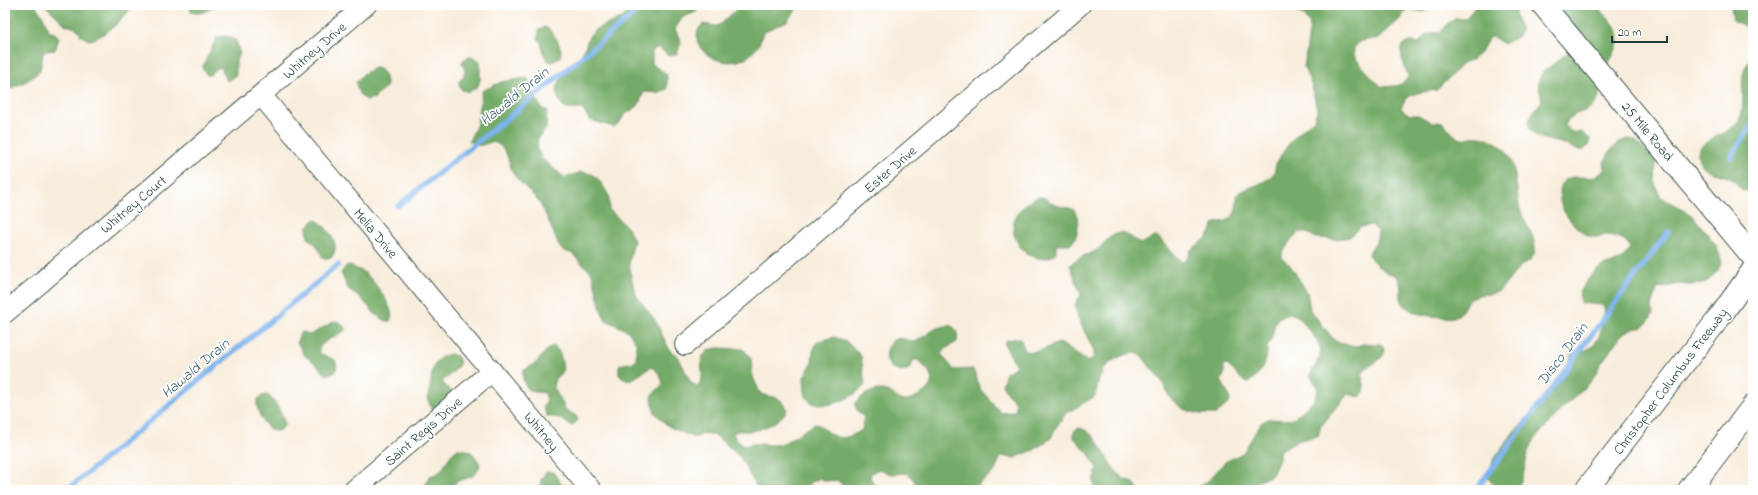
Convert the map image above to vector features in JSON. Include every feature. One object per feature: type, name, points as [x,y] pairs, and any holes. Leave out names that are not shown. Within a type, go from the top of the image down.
[{"type":"main road","name":"25 Mile Road","points":[[1543,5],[1753,257]]},
{"type":"main road","name":"Christopher Columbus Freeway","points":[[1586,490],[1719,318],[1753,270]]},
{"type":"main road","points":[[1689,490],[1753,406]]},
{"type":"street","name":"Whitney Drive","points":[[261,95],[366,5]]},
{"type":"street","name":"Ester Drive","points":[[685,345],[1080,5]]},
{"type":"street","name":"Whitney Court","points":[[5,313],[261,95]]},
{"type":"street","name":"Melia Drive","points":[[261,95],[492,371]]},
{"type":"street","name":"Saint Regis Drive","points":[[354,490],[492,371]]},
{"type":"street","name":"Whitney","points":[[492,371],[591,490]]},
{"type":"green space","points":[[5,5],[35,5],[43,16],[49,31],[56,34],[59,38],[55,50],[46,51],[43,53],[40,71],[27,81],[5,91]]},
{"type":"green space","points":[[45,5],[77,5],[78,8],[83,9],[87,5],[131,5],[131,8],[118,23],[100,36],[89,40],[80,35],[80,32],[76,28],[66,25]]},
{"type":"green space","points":[[189,5],[215,5],[207,11],[194,13],[191,11]]},
{"type":"green space","points":[[635,5],[703,5],[696,12],[683,17],[675,29],[681,42],[677,54],[669,56],[658,47],[652,51],[652,63],[655,67],[667,75],[667,89],[657,93],[644,92],[638,106],[624,115],[620,122],[614,127],[590,120],[582,109],[570,109],[564,107],[557,95],[557,88],[564,75],[583,52],[590,35],[595,30],[622,18]]},
{"type":"green space","points":[[741,5],[795,5],[796,10],[787,21],[763,32],[756,49],[745,58],[733,62],[721,61],[711,57],[702,50],[698,42],[697,33],[703,24],[716,26],[721,24]]},
{"type":"green space","points":[[1284,5],[1433,5],[1423,12],[1407,9],[1399,20],[1379,38],[1361,41],[1354,48],[1354,55],[1356,59],[1382,87],[1398,85],[1406,80],[1408,76],[1401,52],[1402,47],[1405,44],[1411,42],[1419,43],[1426,35],[1442,31],[1448,23],[1456,18],[1465,19],[1477,5],[1519,5],[1515,13],[1521,31],[1518,36],[1504,44],[1493,37],[1489,38],[1480,53],[1473,59],[1463,63],[1437,90],[1421,92],[1410,96],[1403,103],[1401,109],[1410,115],[1418,115],[1433,123],[1437,122],[1444,124],[1454,135],[1461,139],[1483,137],[1502,147],[1511,160],[1520,209],[1533,238],[1535,250],[1531,260],[1518,269],[1498,291],[1491,294],[1473,297],[1468,301],[1458,315],[1448,318],[1416,313],[1404,305],[1401,298],[1401,287],[1399,280],[1396,276],[1382,269],[1368,254],[1376,242],[1378,232],[1372,225],[1360,227],[1350,237],[1336,239],[1316,238],[1305,232],[1300,232],[1292,238],[1282,254],[1282,259],[1290,265],[1307,292],[1310,310],[1335,341],[1354,347],[1363,344],[1381,344],[1384,349],[1384,353],[1379,360],[1362,374],[1365,390],[1361,396],[1357,397],[1351,394],[1347,395],[1321,426],[1318,436],[1296,441],[1279,451],[1279,458],[1272,475],[1240,490],[1195,490],[1209,480],[1225,462],[1243,453],[1261,423],[1268,419],[1286,420],[1294,418],[1313,401],[1317,394],[1318,387],[1310,375],[1319,359],[1319,345],[1312,333],[1295,314],[1279,317],[1276,321],[1271,341],[1267,347],[1263,368],[1257,376],[1248,383],[1226,364],[1224,365],[1224,375],[1221,380],[1229,396],[1230,402],[1216,414],[1200,414],[1183,409],[1170,398],[1163,383],[1140,354],[1135,353],[1124,355],[1113,360],[1105,368],[1102,372],[1094,397],[1065,414],[1051,438],[1034,450],[1014,458],[1001,456],[995,471],[972,490],[917,490],[917,485],[908,473],[891,474],[880,469],[875,471],[870,476],[872,481],[881,490],[848,490],[837,480],[825,481],[820,478],[808,484],[807,490],[758,490],[740,457],[716,436],[706,433],[692,437],[668,426],[656,414],[653,408],[652,395],[663,384],[656,370],[651,367],[631,380],[623,379],[619,375],[619,365],[633,362],[636,359],[637,345],[628,331],[606,320],[602,313],[592,273],[571,253],[562,250],[559,246],[543,209],[531,192],[514,174],[505,151],[499,145],[492,142],[478,145],[469,141],[477,124],[482,91],[501,82],[527,78],[530,81],[533,93],[542,109],[547,110],[546,129],[538,138],[537,149],[542,159],[565,178],[581,172],[594,175],[601,183],[609,196],[609,209],[628,228],[634,241],[629,261],[636,295],[655,320],[670,351],[678,356],[691,383],[697,386],[700,383],[702,379],[701,362],[703,356],[708,350],[718,348],[743,349],[751,358],[753,377],[760,393],[778,398],[784,404],[787,410],[785,414],[767,427],[733,433],[736,440],[744,446],[754,444],[782,444],[815,424],[834,436],[844,438],[862,430],[864,418],[857,410],[855,404],[861,397],[870,392],[884,390],[902,401],[918,396],[928,389],[931,384],[932,379],[928,370],[918,360],[913,360],[911,368],[901,372],[891,367],[888,363],[886,355],[890,344],[896,339],[904,339],[915,342],[935,329],[949,325],[957,331],[957,342],[945,349],[942,355],[954,370],[973,369],[981,390],[1001,413],[1011,412],[1016,410],[1016,402],[1008,395],[1002,385],[1006,373],[1016,365],[1004,344],[1006,340],[1020,338],[1025,351],[1030,352],[1039,351],[1060,343],[1088,362],[1094,357],[1094,351],[1078,318],[1075,304],[1081,295],[1070,265],[1073,262],[1098,250],[1113,235],[1122,233],[1130,236],[1140,244],[1155,237],[1159,238],[1182,262],[1184,261],[1188,258],[1190,251],[1208,236],[1213,224],[1226,221],[1232,217],[1236,207],[1237,195],[1271,177],[1274,173],[1276,164],[1288,145],[1314,120],[1317,110],[1312,86],[1304,68],[1310,25],[1303,15]]},
{"type":"green space","points":[[1564,5],[1595,5],[1614,25],[1618,34],[1617,47],[1600,79],[1598,100],[1588,109],[1576,114],[1568,120],[1565,125],[1570,131],[1581,132],[1590,139],[1588,146],[1584,150],[1578,150],[1564,144],[1536,136],[1529,127],[1529,121],[1532,114],[1542,101],[1538,82],[1542,73],[1571,50],[1562,15]]},
{"type":"green space","points":[[1731,5],[1753,5],[1753,29],[1733,21]]},
{"type":"green space","points":[[545,27],[557,40],[561,53],[560,57],[552,62],[546,59],[542,45],[538,38],[539,30]]},
{"type":"green space","points":[[217,37],[231,37],[236,41],[240,54],[236,60],[236,75],[227,81],[221,67],[217,68],[210,75],[207,75],[202,68]]},
{"type":"green space","points":[[471,56],[480,61],[480,80],[478,86],[469,92],[462,90],[459,86],[459,82],[464,73],[462,63],[463,60]]},
{"type":"green space","points":[[1753,59],[1753,189],[1743,191],[1733,180],[1707,170],[1702,166],[1698,155],[1699,150],[1703,145],[1730,129],[1740,118],[1743,103],[1742,86],[1744,70],[1747,64]]},
{"type":"green space","points":[[374,68],[379,68],[384,74],[387,86],[375,98],[366,100],[359,94],[356,83],[363,74]]},
{"type":"green space","points":[[1629,139],[1636,141],[1656,160],[1655,184],[1660,196],[1693,216],[1716,245],[1722,262],[1717,272],[1706,282],[1691,285],[1679,284],[1657,289],[1652,307],[1653,314],[1646,325],[1641,328],[1631,329],[1623,334],[1601,363],[1592,380],[1561,410],[1533,441],[1528,452],[1523,476],[1519,485],[1512,490],[1497,487],[1492,483],[1488,476],[1493,461],[1515,430],[1526,421],[1567,374],[1571,355],[1577,351],[1586,350],[1594,345],[1600,335],[1605,309],[1602,305],[1581,303],[1579,292],[1594,272],[1622,259],[1630,247],[1626,242],[1616,237],[1605,235],[1597,237],[1590,236],[1573,224],[1561,205],[1559,193],[1560,186],[1567,179],[1573,177],[1589,178],[1600,174],[1605,168],[1604,163],[1608,154],[1617,144]]},
{"type":"green space","points":[[1037,197],[1043,197],[1055,205],[1073,209],[1076,212],[1078,221],[1074,241],[1071,244],[1060,244],[1054,255],[1043,258],[1028,254],[1021,248],[1016,241],[1013,224],[1020,210]]},
{"type":"green space","points":[[315,219],[324,226],[332,236],[335,247],[331,258],[323,258],[317,246],[308,238],[307,227]]},
{"type":"green space","points":[[349,265],[366,274],[374,283],[384,297],[391,311],[392,317],[390,321],[386,321],[375,314],[359,296],[348,289],[341,273],[346,266]]},
{"type":"green space","points":[[333,322],[340,322],[346,329],[325,342],[319,349],[319,353],[335,360],[335,373],[326,375],[315,363],[304,355],[297,342],[300,333],[304,332],[310,335]]},
{"type":"green space","points":[[834,337],[846,341],[861,356],[865,385],[854,395],[840,402],[826,405],[811,403],[805,395],[804,377],[812,363],[813,351],[817,342]]},
{"type":"green space","points":[[553,346],[558,350],[562,360],[563,371],[555,379],[553,386],[566,410],[576,416],[578,420],[572,426],[559,418],[547,416],[543,407],[547,400],[545,393],[529,390],[524,381],[523,371],[536,363],[549,348]]},
{"type":"green space","points":[[451,354],[457,356],[460,362],[456,369],[442,382],[452,392],[436,413],[428,401],[434,367],[441,357]]},
{"type":"green space","points":[[267,395],[276,404],[285,424],[280,430],[275,431],[270,429],[259,413],[257,400],[262,396]]},
{"type":"green space","points":[[1079,428],[1091,434],[1120,476],[1134,483],[1138,490],[1096,490],[1093,481],[1097,468],[1089,454],[1074,438],[1074,431]]},
{"type":"green space","points":[[458,449],[469,451],[476,458],[480,465],[475,474],[454,484],[449,490],[424,490],[429,476],[439,472],[449,457]]},
{"type":"green space","points":[[546,472],[553,472],[561,484],[569,490],[541,490],[541,479]]},
{"type":"waterway","name":"Hawald Drain","points":[[398,206],[645,5]]},
{"type":"waterway","name":"Disco Drain","points":[[1731,157],[1753,123]]},
{"type":"waterway","name":"Disco Drain","points":[[1476,490],[1668,232]]},
{"type":"waterway","name":"Hawald Drain","points":[[67,490],[338,265]]}]
